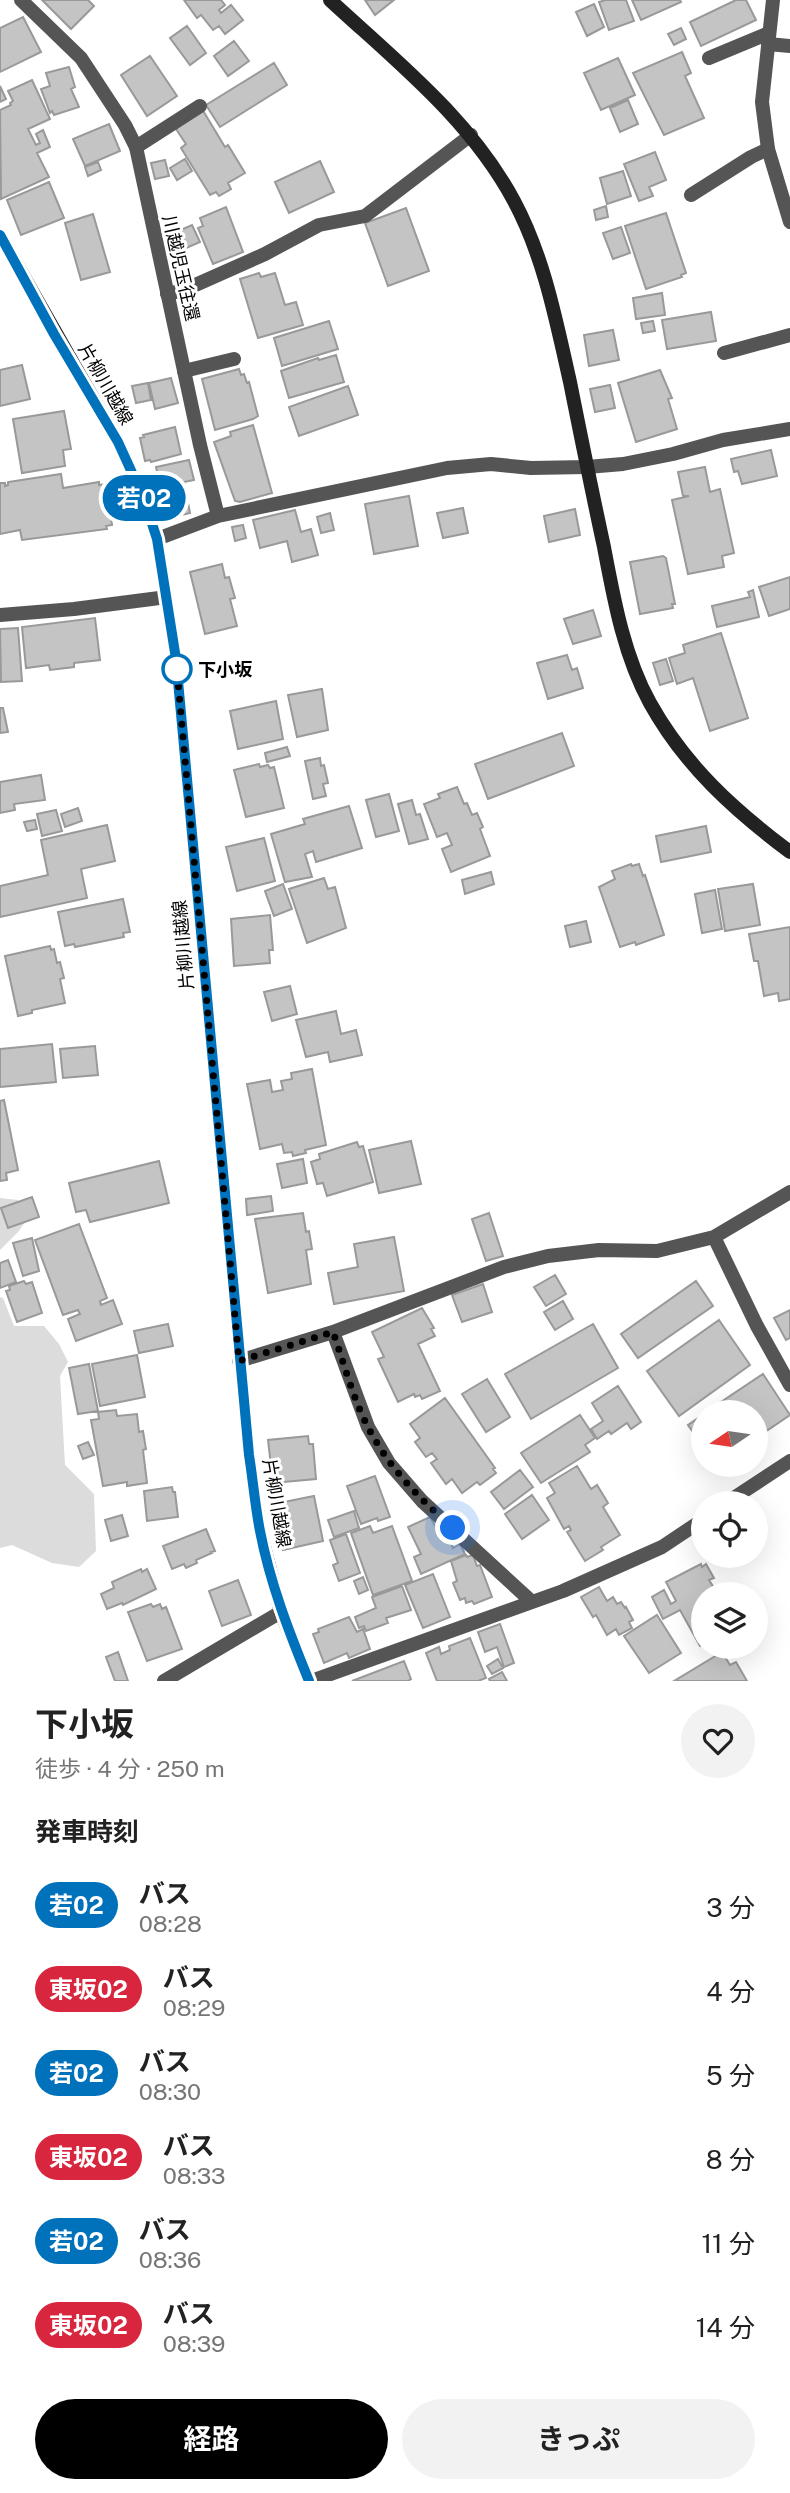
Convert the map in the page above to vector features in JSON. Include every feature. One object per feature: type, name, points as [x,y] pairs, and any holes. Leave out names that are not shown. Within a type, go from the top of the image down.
[{"type":"main road","points":[[330,0],[416,79],[471,135],[514,202],[545,276],[623,634],[650,702],[692,764],[719,794],[749,822],[790,852]]},
{"type":"main road","name":"片柳川越線","points":[[0,236],[118,442],[144,499],[157,539],[176,659],[239,1361],[260,1531],[281,1612],[310,1681]]},
{"type":"street","name":"川越児玉往還","points":[[22,0],[80,58],[125,125],[136,147],[218,516]]},
{"type":"street","points":[[772,0],[762,102],[768,149],[790,222]]},
{"type":"street","points":[[709,58],[769,39],[790,46]]},
{"type":"street","points":[[136,147],[200,106]]},
{"type":"street","points":[[167,294],[184,290],[253,259],[319,225],[365,216],[471,135]]},
{"type":"street","points":[[691,195],[768,149]]},
{"type":"street","points":[[724,354],[790,335]]},
{"type":"street","points":[[184,371],[234,359]]},
{"type":"street","points":[[157,539],[218,516],[447,468],[491,464],[531,468],[587,467],[673,454],[723,440],[790,429]]},
{"type":"street","points":[[0,615],[167,597]]},
{"type":"street","points":[[239,1361],[333,1332],[505,1267],[548,1255],[599,1250],[657,1251],[714,1237],[790,1192]]},
{"type":"street","points":[[714,1237],[757,1326],[790,1385]]},
{"type":"street","points":[[333,1332],[368,1427],[389,1463],[422,1501],[532,1602]]},
{"type":"street","points":[[744,1491],[790,1461]]},
{"type":"street","points":[[310,1681],[532,1602],[662,1547],[691,1527]]},
{"type":"street","points":[[164,1681],[281,1612]]},
{"type":"shaded area","points":[[0,1198],[18,1200],[28,1218],[0,1250]]},
{"type":"shaded area","points":[[0,1297],[3,1298],[14,1326],[44,1326],[59,1344],[68,1362],[60,1376],[65,1465],[94,1494],[96,1551],[79,1567],[52,1563],[12,1545],[0,1548]]},
{"type":"building","points":[[42,0],[88,0],[94,6],[71,29]]},
{"type":"building","points":[[184,0],[221,0],[225,5],[219,10],[221,13],[231,5],[243,20],[225,34],[219,26],[213,30],[201,15],[197,18]]},
{"type":"building","points":[[365,0],[394,0],[375,15]]},
{"type":"building","points":[[626,0],[634,21],[609,30],[599,2]]},
{"type":"building","points":[[632,0],[680,0],[681,2],[641,20]]},
{"type":"building","points":[[736,0],[746,0],[756,20],[701,46],[690,22]]},
{"type":"building","points":[[594,4],[604,27],[587,36],[576,12]]},
{"type":"building","points":[[23,17],[41,52],[0,72],[0,28]]},
{"type":"building","points":[[187,26],[206,53],[190,65],[170,38]]},
{"type":"building","points":[[681,28],[686,39],[674,45],[668,34]]},
{"type":"building","points":[[234,41],[249,61],[228,76],[214,56]]},
{"type":"building","points":[[682,52],[691,73],[685,76],[704,118],[664,135],[633,73]]},
{"type":"building","points":[[150,56],[177,96],[147,116],[121,75]]},
{"type":"building","points":[[618,58],[635,95],[601,110],[584,73]]},
{"type":"building","points":[[274,63],[287,85],[220,127],[206,105]]},
{"type":"building","points":[[69,67],[75,87],[71,89],[79,107],[54,115],[52,111],[50,113],[41,89],[50,86],[46,73]]},
{"type":"building","points":[[32,80],[50,119],[28,129],[36,145],[40,143],[36,134],[43,130],[50,147],[37,153],[49,177],[1,199],[0,110],[11,105],[13,101],[8,91]]},
{"type":"building","points":[[0,86],[6,99],[0,102]]},
{"type":"building","points":[[628,100],[638,124],[620,132],[610,108]]},
{"type":"building","points":[[202,109],[225,147],[228,145],[245,173],[228,183],[231,189],[219,196],[216,192],[210,195],[181,148],[186,144],[176,129]]},
{"type":"building","points":[[109,124],[120,151],[85,166],[73,139]]},
{"type":"building","points":[[655,152],[666,180],[649,187],[653,196],[639,201],[624,164]]},
{"type":"building","points":[[185,159],[192,171],[177,180],[170,168]]},
{"type":"building","points":[[165,160],[169,176],[155,179],[151,163]]},
{"type":"building","points":[[320,161],[334,192],[289,213],[275,182]]},
{"type":"building","points":[[98,162],[101,170],[88,176],[85,167]]},
{"type":"building","points":[[623,171],[631,196],[607,204],[600,178]]},
{"type":"building","points":[[49,182],[64,218],[21,235],[7,200]]},
{"type":"building","points":[[606,206],[608,217],[596,220],[594,210]]},
{"type":"building","points":[[226,207],[243,252],[213,264],[198,228],[203,226],[200,218]]},
{"type":"building","points":[[406,208],[429,271],[388,286],[365,223]]},
{"type":"building","points":[[666,213],[686,273],[681,275],[682,277],[646,289],[625,226]]},
{"type":"building","points":[[93,214],[110,272],[81,280],[65,223]]},
{"type":"building","points":[[192,225],[200,242],[184,249],[176,232]]},
{"type":"building","points":[[621,227],[630,253],[613,259],[603,233]]},
{"type":"building","points":[[259,273],[261,277],[275,273],[285,305],[296,302],[303,325],[258,338],[240,279]]},
{"type":"building","points":[[662,293],[665,315],[636,319],[633,298]]},
{"type":"building","points":[[711,312],[716,341],[667,349],[662,320]]},
{"type":"building","points":[[329,321],[338,349],[282,366],[274,338]]},
{"type":"building","points":[[653,321],[655,331],[643,333],[641,323]]},
{"type":"building","points":[[613,330],[619,360],[589,366],[584,335]]},
{"type":"building","points":[[336,355],[344,382],[289,398],[281,371],[318,358],[319,360]]},
{"type":"building","points":[[22,365],[30,399],[0,406],[0,370]]},
{"type":"building","points":[[239,369],[247,383],[249,382],[258,416],[215,430],[202,379]]},
{"type":"building","points":[[660,370],[672,398],[668,399],[677,429],[636,442],[618,383]]},
{"type":"building","points":[[171,378],[178,403],[155,409],[149,383]]},
{"type":"building","points":[[148,383],[151,400],[136,403],[132,386]]},
{"type":"building","points":[[610,385],[615,408],[595,412],[590,389]]},
{"type":"building","points":[[348,386],[358,415],[299,436],[289,407]]},
{"type":"building","points":[[64,411],[71,449],[63,450],[65,466],[22,473],[13,419]]},
{"type":"building","points":[[253,425],[272,493],[235,501],[214,442],[231,436],[230,432]]},
{"type":"building","points":[[175,427],[181,454],[151,462],[145,461],[140,438]]},
{"type":"building","points":[[771,450],[777,476],[742,484],[738,471],[734,472],[731,459]]},
{"type":"building","points":[[189,460],[194,480],[184,482],[190,513],[168,518],[156,467]]},
{"type":"building","points":[[705,467],[710,492],[720,489],[734,553],[722,556],[724,567],[688,574],[672,500],[689,496],[683,496],[678,472]]},
{"type":"building","points":[[61,474],[63,488],[99,482],[99,485],[106,484],[112,525],[106,526],[107,529],[22,540],[20,530],[0,534],[0,483],[5,483],[5,486],[8,482]]},
{"type":"building","points":[[409,496],[418,546],[374,554],[365,504]]},
{"type":"building","points":[[463,508],[468,533],[443,538],[437,513]]},
{"type":"building","points":[[575,509],[580,535],[549,542],[544,516]]},
{"type":"building","points":[[295,510],[301,532],[311,529],[318,555],[292,562],[287,541],[260,548],[253,520]]},
{"type":"building","points":[[330,513],[334,530],[321,533],[317,517]]},
{"type":"building","points":[[243,525],[246,538],[235,541],[232,527]]},
{"type":"building","points":[[663,556],[666,558],[675,604],[672,604],[673,608],[640,614],[630,562]]},
{"type":"building","points":[[222,564],[225,578],[229,577],[235,598],[230,599],[237,626],[205,634],[190,572]]},
{"type":"building","points":[[790,577],[790,609],[769,616],[759,587]]},
{"type":"building","points":[[753,590],[759,617],[717,627],[712,606],[750,597],[748,592]]},
{"type":"building","points":[[593,610],[601,636],[573,644],[564,619]]},
{"type":"building","points":[[95,618],[100,660],[74,663],[74,667],[50,670],[49,665],[26,668],[22,627]]},
{"type":"building","points":[[18,628],[22,681],[1,682],[0,629]]},
{"type":"building","points":[[721,633],[748,718],[710,731],[693,678],[677,684],[669,658],[685,653],[683,645]]},
{"type":"building","points":[[567,655],[572,670],[577,668],[583,688],[548,699],[537,663]]},
{"type":"building","points":[[666,659],[673,681],[660,685],[653,663]]},
{"type":"building","points":[[322,689],[328,730],[297,737],[288,695]]},
{"type":"building","points":[[276,701],[283,739],[238,749],[230,711]]},
{"type":"building","points":[[0,708],[3,708],[8,732],[0,733]]},
{"type":"building","points":[[562,733],[574,766],[488,799],[475,764]]},
{"type":"building","points":[[287,747],[290,756],[267,762],[265,753]]},
{"type":"building","points":[[320,758],[328,783],[323,784],[326,796],[313,799],[305,761]]},
{"type":"building","points":[[259,764],[260,767],[274,767],[284,808],[246,817],[234,770]]},
{"type":"building","points":[[41,775],[45,800],[14,804],[15,810],[0,813],[0,782]]},
{"type":"building","points":[[457,787],[472,815],[477,813],[490,856],[451,872],[442,849],[452,845],[447,833],[437,837],[424,804],[440,798],[438,794]]},
{"type":"building","points":[[389,794],[399,831],[376,837],[366,800]]},
{"type":"building","points":[[412,800],[428,839],[409,844],[398,804]]},
{"type":"building","points":[[349,806],[362,848],[316,862],[313,851],[305,854],[312,877],[285,882],[271,834],[305,824],[303,819]]},
{"type":"building","points":[[78,808],[82,821],[65,827],[61,814]]},
{"type":"building","points":[[56,810],[62,831],[42,836],[37,814]]},
{"type":"building","points":[[35,820],[37,829],[27,831],[24,822]]},
{"type":"building","points":[[107,825],[115,861],[81,869],[87,898],[0,917],[0,886],[48,875],[41,840]]},
{"type":"building","points":[[706,826],[711,852],[661,862],[656,836]]},
{"type":"building","points":[[264,838],[275,881],[237,891],[226,847]]},
{"type":"building","points":[[639,864],[643,876],[645,875],[664,935],[636,945],[635,942],[620,947],[599,887],[615,879],[612,871]]},
{"type":"building","points":[[491,872],[494,884],[465,894],[462,880]]},
{"type":"building","points":[[324,878],[328,889],[335,887],[346,928],[307,943],[289,889]]},
{"type":"building","points":[[283,884],[292,909],[274,916],[265,891]]},
{"type":"building","points":[[753,884],[760,925],[725,931],[718,889]]},
{"type":"building","points":[[715,890],[722,929],[702,933],[695,894]]},
{"type":"building","points":[[123,899],[130,932],[123,933],[124,937],[75,947],[74,944],[65,946],[58,912]]},
{"type":"building","points":[[270,915],[273,950],[269,950],[270,963],[234,966],[231,919]]},
{"type":"building","points":[[586,921],[591,942],[570,947],[565,926]]},
{"type":"building","points":[[790,927],[790,999],[779,1001],[778,993],[764,996],[758,961],[754,961],[749,934]]},
{"type":"building","points":[[50,946],[51,950],[54,949],[57,963],[60,962],[65,1003],[18,1016],[5,956]]},
{"type":"building","points":[[290,986],[297,1014],[272,1021],[264,992]]},
{"type":"building","points":[[336,1011],[341,1034],[356,1030],[362,1055],[330,1062],[328,1052],[306,1057],[296,1020]]},
{"type":"building","points":[[52,1044],[56,1082],[0,1087],[0,1049]]},
{"type":"building","points":[[95,1046],[98,1075],[63,1078],[60,1049]]},
{"type":"building","points":[[312,1069],[326,1145],[293,1156],[292,1152],[284,1153],[282,1144],[260,1149],[247,1084],[270,1080],[272,1092],[283,1090],[281,1081],[292,1079],[291,1073]]},
{"type":"building","points":[[4,1100],[18,1170],[6,1173],[7,1180],[0,1181],[0,1101]]},
{"type":"building","points":[[411,1141],[421,1184],[379,1193],[369,1150]]},
{"type":"building","points":[[357,1142],[359,1147],[363,1146],[373,1182],[327,1196],[323,1183],[317,1184],[311,1162],[320,1159],[319,1154]]},
{"type":"building","points":[[303,1159],[307,1183],[282,1188],[277,1164]]},
{"type":"building","points":[[159,1161],[169,1203],[90,1222],[86,1210],[76,1212],[69,1183]]},
{"type":"building","points":[[271,1196],[273,1211],[247,1215],[246,1199]]},
{"type":"building","points":[[32,1197],[39,1217],[8,1228],[1,1208]]},
{"type":"building","points":[[303,1213],[312,1249],[306,1250],[311,1284],[268,1293],[255,1219]]},
{"type":"building","points":[[489,1213],[503,1256],[486,1261],[472,1219]]},
{"type":"building","points":[[79,1224],[107,1298],[100,1301],[101,1305],[113,1300],[122,1324],[76,1341],[68,1319],[80,1314],[78,1310],[63,1315],[35,1240]]},
{"type":"building","points":[[394,1237],[404,1291],[334,1304],[328,1273],[358,1267],[354,1244]]},
{"type":"building","points":[[32,1238],[39,1271],[23,1276],[13,1243]]},
{"type":"building","points":[[8,1260],[16,1282],[0,1288],[0,1263]]},
{"type":"building","points":[[555,1275],[566,1294],[546,1306],[534,1287]]},
{"type":"building","points":[[24,1281],[26,1284],[32,1282],[42,1313],[17,1322],[6,1291],[10,1290],[9,1286]]},
{"type":"building","points":[[696,1281],[713,1306],[638,1358],[621,1334]]},
{"type":"building","points":[[483,1284],[492,1312],[462,1322],[452,1295]]},
{"type":"building","points":[[563,1301],[573,1319],[555,1330],[544,1312]]},
{"type":"building","points":[[422,1308],[434,1328],[431,1329],[435,1336],[418,1344],[440,1391],[422,1399],[420,1395],[415,1397],[414,1394],[398,1402],[378,1359],[384,1357],[372,1332]]},
{"type":"building","points":[[790,1310],[790,1338],[786,1340],[774,1318]]},
{"type":"building","points":[[719,1320],[750,1365],[701,1400],[691,1400],[691,1407],[679,1416],[647,1371]]},
{"type":"building","points":[[168,1324],[173,1346],[139,1353],[134,1331]]},
{"type":"building","points":[[593,1324],[618,1368],[531,1419],[505,1374]]},
{"type":"building","points":[[137,1355],[145,1397],[100,1406],[92,1364]]},
{"type":"building","points":[[89,1364],[98,1411],[78,1414],[69,1368]]},
{"type":"building","points":[[763,1374],[790,1415],[768,1430],[768,1400],[724,1400]]},
{"type":"building","points":[[487,1379],[510,1417],[486,1432],[462,1394]]},
{"type":"building","points":[[618,1386],[641,1422],[631,1429],[627,1423],[611,1434],[609,1431],[597,1439],[591,1429],[603,1421],[592,1403]]},
{"type":"building","points":[[445,1398],[496,1473],[480,1485],[477,1482],[462,1493],[452,1479],[446,1484],[431,1463],[437,1459],[432,1453],[426,1457],[415,1442],[420,1438],[410,1424]]},
{"type":"building","points":[[116,1410],[117,1416],[137,1414],[139,1432],[143,1431],[146,1449],[143,1450],[147,1483],[127,1486],[127,1482],[103,1486],[91,1420],[99,1419],[98,1412]]},
{"type":"building","points":[[580,1415],[595,1438],[585,1445],[590,1452],[541,1483],[521,1453]]},
{"type":"building","points":[[308,1436],[309,1444],[313,1444],[316,1479],[273,1483],[268,1440]]},
{"type":"building","points":[[88,1442],[94,1455],[83,1459],[78,1446]]},
{"type":"building","points":[[577,1466],[591,1489],[597,1485],[608,1503],[603,1507],[620,1535],[585,1561],[567,1532],[571,1530],[569,1526],[564,1529],[547,1498],[555,1493],[549,1483]]},
{"type":"building","points":[[520,1470],[533,1487],[504,1509],[491,1492]]},
{"type":"building","points":[[375,1476],[390,1517],[361,1524],[347,1486]]},
{"type":"building","points":[[172,1487],[178,1517],[147,1521],[144,1491]]},
{"type":"building","points":[[532,1495],[549,1520],[522,1539],[505,1514]]},
{"type":"building","points":[[314,1496],[323,1541],[283,1550],[274,1504]]},
{"type":"building","points":[[354,1511],[359,1528],[334,1537],[328,1520]]},
{"type":"building","points":[[122,1515],[128,1536],[111,1541],[105,1520]]},
{"type":"building","points":[[430,1517],[441,1536],[447,1534],[453,1548],[460,1544],[465,1554],[421,1574],[414,1557],[421,1554],[408,1527]]},
{"type":"building","points":[[370,1526],[373,1533],[392,1526],[412,1581],[373,1595],[351,1533]]},
{"type":"building","points":[[206,1529],[215,1551],[186,1568],[184,1564],[172,1569],[163,1546]]},
{"type":"building","points":[[346,1534],[360,1573],[339,1581],[333,1565],[338,1563],[330,1540]]},
{"type":"building","points":[[473,1555],[477,1566],[480,1565],[492,1597],[474,1604],[472,1601],[466,1603],[465,1598],[460,1600],[453,1583],[457,1581],[451,1561]]},
{"type":"building","points":[[693,1568],[708,1568],[714,1578],[709,1580],[710,1582],[691,1582],[691,1630],[680,1610],[663,1619],[652,1597],[664,1590],[671,1604],[676,1601],[666,1582]]},
{"type":"building","points":[[141,1569],[142,1572],[147,1569],[156,1589],[123,1605],[122,1603],[107,1609],[101,1594],[114,1588],[112,1582]]},
{"type":"building","points":[[433,1574],[450,1617],[423,1628],[405,1585]]},
{"type":"building","points":[[363,1577],[368,1590],[359,1594],[354,1581]]},
{"type":"building","points":[[238,1580],[251,1615],[222,1626],[209,1591]]},
{"type":"building","points":[[402,1586],[411,1610],[386,1618],[388,1623],[366,1631],[364,1626],[359,1628],[355,1617],[376,1608],[372,1597]]},
{"type":"building","points":[[599,1587],[607,1601],[613,1597],[617,1604],[621,1602],[626,1607],[633,1620],[629,1622],[632,1628],[619,1635],[616,1629],[607,1635],[596,1615],[593,1617],[581,1597]]},
{"type":"building","points":[[151,1604],[153,1607],[160,1604],[162,1609],[166,1607],[182,1649],[147,1661],[128,1612]]},
{"type":"building","points":[[657,1615],[681,1653],[649,1673],[624,1636]]},
{"type":"building","points":[[349,1617],[357,1632],[363,1629],[370,1649],[349,1658],[347,1653],[324,1663],[313,1634],[319,1632],[318,1629]]},
{"type":"building","points":[[500,1624],[514,1663],[504,1667],[497,1647],[485,1652],[478,1632]]},
{"type":"building","points":[[470,1638],[486,1678],[478,1681],[437,1681],[426,1653],[439,1647],[441,1654],[450,1650],[449,1646]]},
{"type":"building","points":[[118,1652],[128,1681],[115,1681],[106,1657]]},
{"type":"building","points":[[498,1659],[503,1668],[492,1674],[487,1666]]},
{"type":"building","points":[[710,1659],[726,1659],[730,1665],[736,1662],[747,1681],[674,1681]]},
{"type":"building","points":[[404,1661],[411,1679],[408,1681],[352,1681]]},
{"type":"building","points":[[502,1672],[507,1681],[490,1681],[489,1679]]},
{"type":"bus line","name":"若02","points":[[0,235],[54,334],[118,442],[144,499],[157,539],[176,659],[249,1455],[260,1531],[281,1612],[309,1681]]},
{"type":"place","name":"下小坂","points":[[177,669]]},
{"type":"route","points":[[177,669],[176,659],[239,1361],[333,1332],[368,1427],[389,1463],[422,1501],[453,1528]]}]
